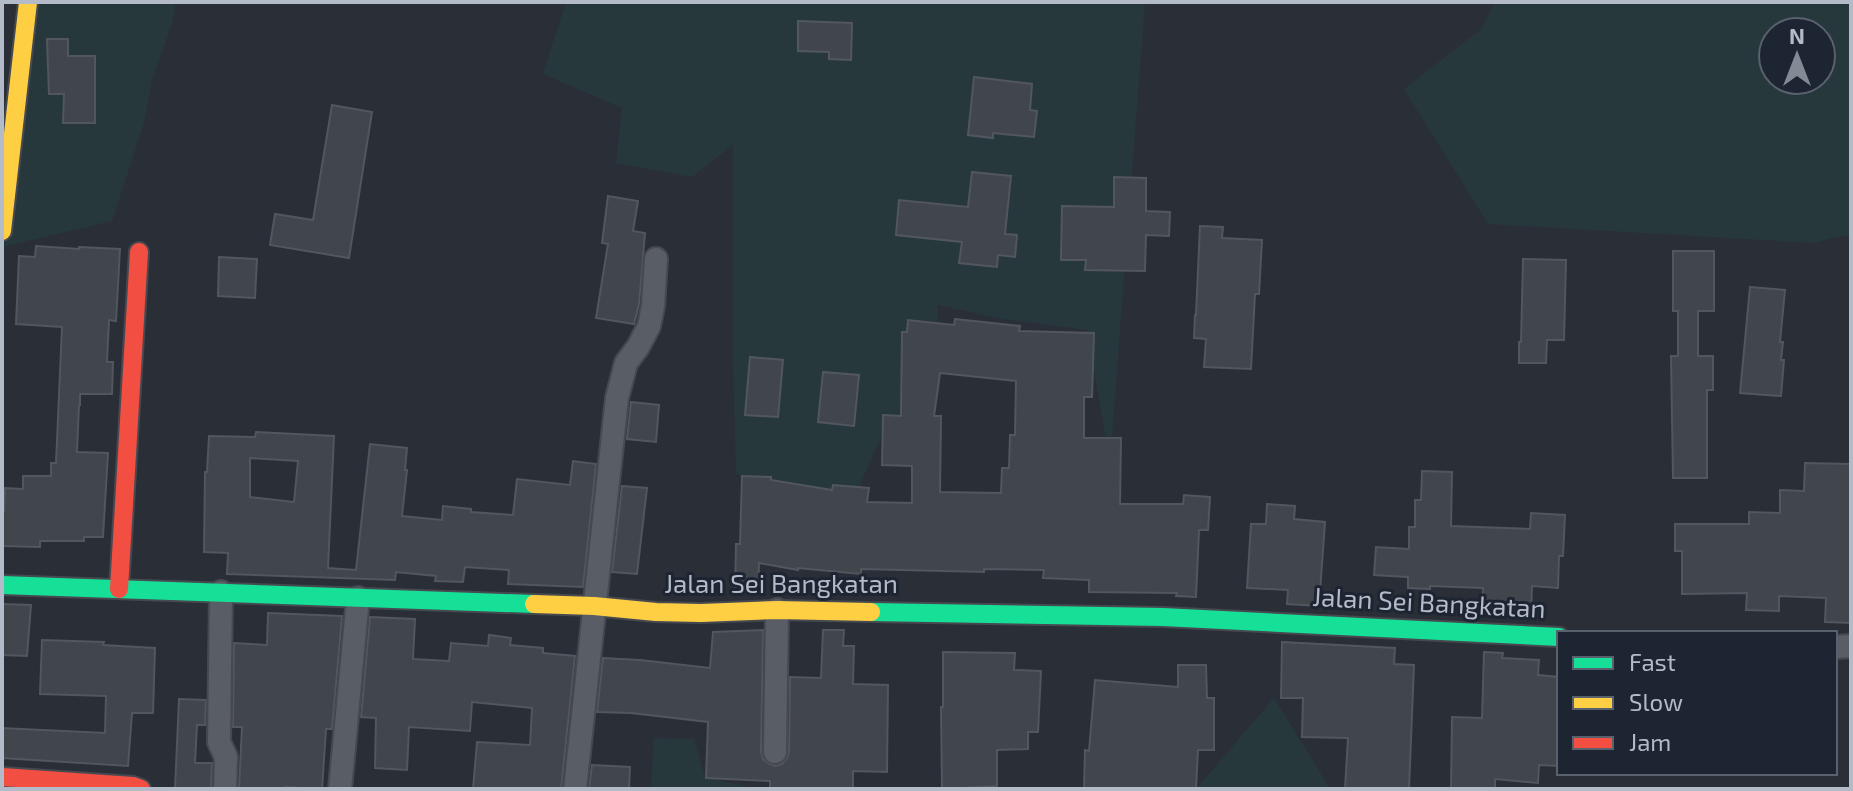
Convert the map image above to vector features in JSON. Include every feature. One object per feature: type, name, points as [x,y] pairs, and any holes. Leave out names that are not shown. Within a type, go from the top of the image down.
[{"type":"street","points":[[2,231],[28,2]]},
{"type":"street","points":[[119,589],[139,252]]},
{"type":"street","points":[[575,789],[617,398],[626,363],[649,326],[656,259]]},
{"type":"street","name":"Jalan Sei Bangkatan","points":[[2,585],[594,606],[656,612],[777,610],[1163,617],[1557,637]]},
{"type":"street","points":[[221,592],[219,742],[226,757],[225,789]]},
{"type":"street","points":[[340,789],[358,598]]},
{"type":"street","points":[[775,752],[777,610]]},
{"type":"street","points":[[2,777],[76,786],[133,786],[141,789]]},
{"type":"shaded area","points":[[28,2],[176,2],[172,24],[152,79],[144,123],[112,221],[2,247],[2,233]]},
{"type":"shaded area","points":[[566,2],[1145,2],[1110,462],[1087,330],[1002,319],[938,305],[937,384],[886,426],[855,496],[798,496],[736,474],[733,145],[692,177],[616,163],[622,108],[543,74]]},
{"type":"shaded area","points":[[1495,2],[1851,2],[1851,236],[1814,243],[1488,224],[1404,89],[1481,29]]},
{"type":"shaded area","points":[[1274,698],[1328,785],[1327,789],[1196,789]]},
{"type":"shaded area","points":[[654,738],[694,739],[705,777],[758,789],[651,789]]},
{"type":"building","points":[[798,21],[852,23],[851,60],[829,59],[829,52],[798,51]]},
{"type":"building","points":[[47,39],[68,39],[68,56],[95,56],[95,123],[63,123],[64,94],[49,94]]},
{"type":"building","points":[[974,77],[1032,84],[1030,110],[1037,111],[1034,137],[993,133],[993,138],[968,135]]},
{"type":"building","points":[[332,105],[372,112],[349,258],[270,245],[275,214],[313,220]]},
{"type":"building","points":[[972,172],[1011,176],[1005,234],[1017,235],[1015,257],[998,255],[997,267],[959,263],[962,242],[896,235],[899,200],[968,207]]},
{"type":"building","points":[[1114,177],[1146,178],[1146,211],[1170,212],[1169,236],[1146,235],[1145,271],[1085,270],[1086,260],[1061,260],[1062,206],[1114,207]]},
{"type":"building","points":[[608,196],[638,201],[633,231],[645,233],[639,304],[634,324],[596,318],[608,244],[602,243]]},
{"type":"building","points":[[1200,226],[1223,227],[1222,238],[1262,240],[1251,369],[1204,367],[1206,339],[1194,338]]},
{"type":"building","points":[[36,246],[120,249],[116,321],[109,320],[107,362],[113,362],[112,394],[80,394],[79,405],[77,452],[108,453],[103,537],[84,537],[84,541],[40,541],[40,547],[2,546],[5,488],[23,489],[23,476],[51,476],[51,463],[56,463],[62,327],[16,324],[19,256],[35,257]]},
{"type":"building","points":[[1673,251],[1714,251],[1714,311],[1698,311],[1698,356],[1713,356],[1713,390],[1707,390],[1707,478],[1673,478],[1671,356],[1678,356],[1678,311],[1673,311]]},
{"type":"building","points":[[219,257],[257,259],[255,298],[218,296]]},
{"type":"building","points":[[1523,259],[1566,260],[1564,340],[1547,340],[1546,363],[1519,363]]},
{"type":"building","points":[[1750,287],[1785,290],[1780,342],[1783,342],[1781,360],[1784,360],[1781,396],[1740,393]]},
{"type":"building","points":[[955,319],[1020,326],[1019,331],[1094,333],[1092,397],[1084,397],[1084,438],[1121,438],[1120,504],[1183,504],[1184,495],[1210,497],[1208,530],[1199,530],[1196,597],[1176,596],[1177,593],[1089,592],[1089,580],[1043,578],[1044,570],[861,569],[861,574],[798,570],[759,563],[758,592],[735,593],[742,476],[771,477],[771,480],[832,490],[833,485],[869,488],[867,502],[912,503],[912,466],[882,465],[883,415],[901,416],[902,332],[907,332],[908,320],[954,325]],"holes":[[[940,373],[1016,381],[1015,435],[1010,435],[1009,468],[1002,468],[1001,493],[940,492],[941,416],[934,416]]]},
{"type":"building","points":[[750,357],[783,360],[778,417],[745,415]]},
{"type":"building","points":[[823,372],[859,375],[854,426],[818,422]]},
{"type":"building","points":[[631,402],[659,405],[656,442],[627,439]]},
{"type":"building","points":[[256,432],[334,436],[328,568],[356,570],[370,444],[407,448],[402,516],[442,520],[443,506],[513,515],[517,479],[570,485],[573,461],[596,464],[583,587],[508,584],[509,570],[465,567],[463,582],[435,581],[436,576],[396,572],[395,580],[227,574],[228,553],[204,552],[205,472],[209,436],[255,437]],"holes":[[[250,458],[298,461],[294,502],[250,497]]]},
{"type":"building","points":[[1805,463],[1851,464],[1851,623],[1825,622],[1826,598],[1779,596],[1779,611],[1746,610],[1747,593],[1682,594],[1682,551],[1675,551],[1675,524],[1749,524],[1749,512],[1780,513],[1780,490],[1804,491]]},
{"type":"building","points":[[1422,471],[1452,472],[1451,526],[1530,529],[1531,513],[1565,515],[1558,588],[1532,586],[1531,616],[1482,614],[1483,588],[1408,588],[1408,577],[1374,575],[1376,547],[1409,549],[1409,527],[1415,527],[1415,500],[1421,500]]},
{"type":"building","points":[[622,486],[647,488],[637,574],[612,572]]},
{"type":"building","points":[[1267,504],[1295,506],[1294,519],[1325,522],[1319,606],[1287,604],[1288,590],[1247,588],[1251,524],[1266,524]]},
{"type":"building","points":[[2,604],[31,605],[27,656],[2,655]]},
{"type":"building","points":[[268,613],[342,616],[332,729],[326,729],[322,789],[239,789],[242,727],[233,727],[234,643],[267,645]]},
{"type":"building","points":[[370,617],[415,619],[413,659],[449,661],[451,643],[488,646],[489,635],[511,638],[510,645],[543,648],[543,653],[575,656],[561,789],[473,789],[477,742],[530,745],[532,708],[472,702],[470,731],[409,727],[407,770],[375,768],[376,718],[361,717]]},
{"type":"building","points":[[763,630],[763,759],[776,766],[782,764],[789,752],[790,677],[821,678],[823,630],[844,630],[843,646],[854,646],[853,684],[888,685],[887,772],[853,771],[853,789],[770,789],[770,781],[706,778],[708,722],[597,712],[603,658],[710,668],[713,632]]},
{"type":"building","points":[[42,640],[155,648],[153,713],[132,713],[128,766],[2,758],[2,728],[105,733],[106,696],[40,694]]},
{"type":"building","points":[[1282,642],[1395,648],[1394,664],[1414,665],[1409,789],[1345,789],[1348,738],[1302,737],[1303,698],[1281,698]]},
{"type":"building","points":[[943,652],[1015,653],[1014,670],[1041,671],[1038,732],[1028,732],[1028,749],[997,750],[997,786],[942,789]]},
{"type":"building","points":[[1484,652],[1503,653],[1502,658],[1539,660],[1538,675],[1557,677],[1557,766],[1539,765],[1538,783],[1495,779],[1495,789],[1451,789],[1452,717],[1482,718]]},
{"type":"building","points":[[1178,665],[1206,665],[1207,698],[1214,698],[1214,750],[1198,750],[1196,789],[1084,788],[1085,750],[1089,751],[1095,680],[1178,687]]},
{"type":"building","points":[[179,699],[206,700],[205,725],[197,725],[195,763],[212,763],[211,789],[175,789]]},
{"type":"building","points":[[592,765],[630,767],[629,789],[589,789]]},
{"type":"traffic: fast","points":[[2,585],[534,604]]},
{"type":"traffic: fast","points":[[871,612],[1163,617],[1557,637]]},
{"type":"traffic: slow","points":[[2,231],[28,2]]},
{"type":"traffic: slow","points":[[534,604],[656,612],[871,612]]},
{"type":"traffic: jam","points":[[119,589],[139,252]]},
{"type":"traffic: jam","points":[[2,777],[141,789]]}]
